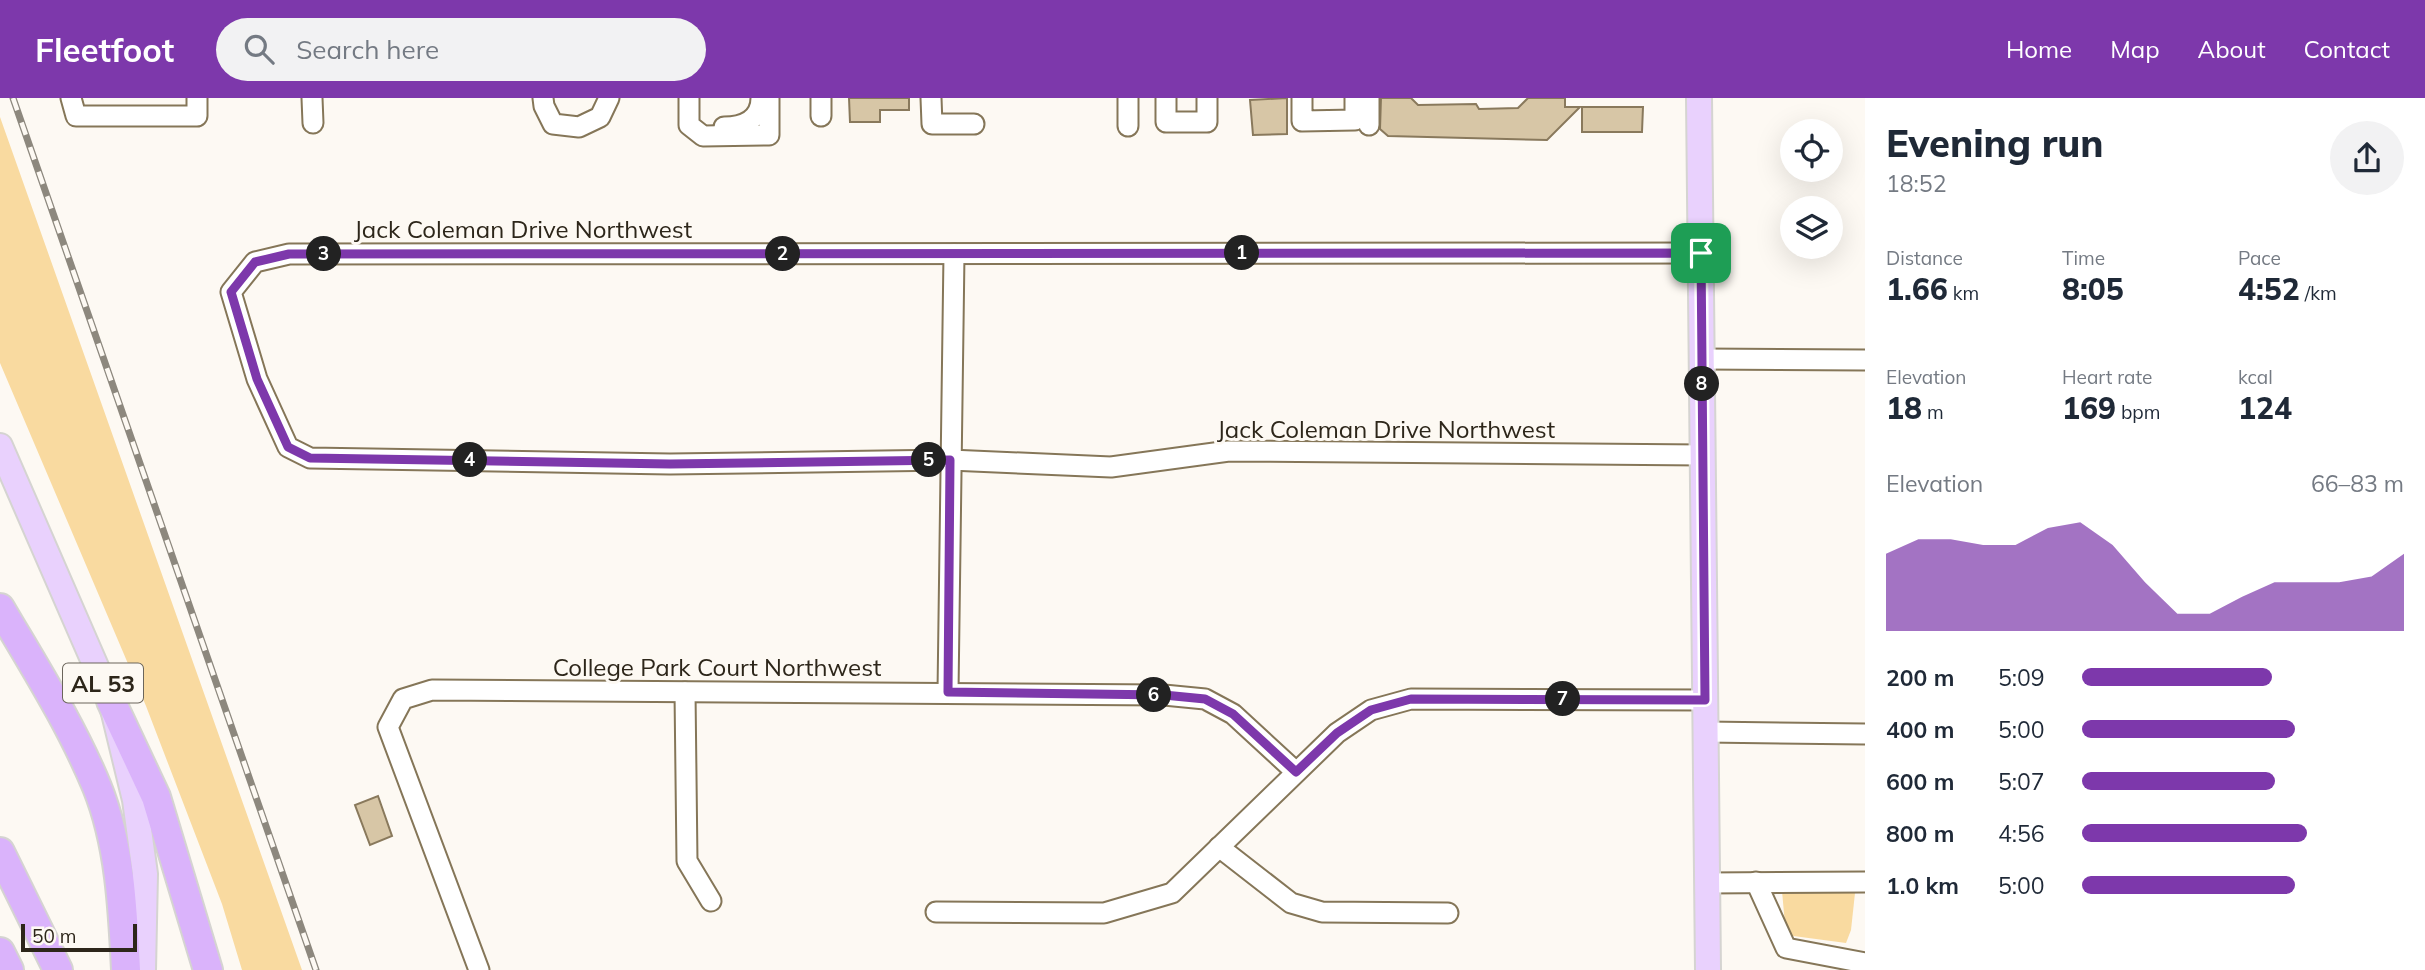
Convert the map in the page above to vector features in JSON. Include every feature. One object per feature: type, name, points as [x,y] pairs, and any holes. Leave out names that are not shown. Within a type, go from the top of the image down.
[{"type":"highway","points":[[0,608],[55,702],[97,787],[110,834],[123,907],[126,970]]},
{"type":"highway","points":[[111,701],[156,797],[208,970]]},
{"type":"highway","points":[[0,852],[58,970]]},
{"type":"highway","points":[[0,952],[9,970]]},
{"type":"main road","points":[[1699,98],[1709,970]]},
{"type":"main road","name":"AL 53","points":[[0,446],[111,701],[135,800],[145,874],[144,970]]},
{"type":"street","points":[[71,98],[76,116],[197,116],[197,98]]},
{"type":"street","points":[[312,98],[313,122]]},
{"type":"street","points":[[543,98],[553,124],[579,127],[600,117],[609,98]]},
{"type":"street","points":[[689,98],[689,125],[704,136],[769,135],[769,98]]},
{"type":"street","points":[[700,98],[700,122],[706,127],[743,127],[761,106],[761,98]]},
{"type":"street","points":[[931,98],[932,124],[974,124]]},
{"type":"street","points":[[1128,98],[1128,126]]},
{"type":"street","points":[[1166,98],[1166,122],[1207,122],[1207,98]]},
{"type":"street","points":[[1302,98],[1302,121],[1355,120],[1355,98]]},
{"type":"street","points":[[1369,98],[1369,125]]},
{"type":"street","name":"Jack Coleman Drive Northwest","points":[[1701,253],[289,254],[255,262],[231,292],[257,379],[288,447],[310,458],[670,464],[950,460],[1111,467],[1229,451],[1703,455]]},
{"type":"street","points":[[948,692],[954,254]]},
{"type":"street","points":[[1702,359],[1865,360]]},
{"type":"street","name":"College Park Court Northwest","points":[[479,970],[388,727],[403,699],[432,690],[1164,695],[1205,699],[1233,714],[1296,772]]},
{"type":"street","points":[[685,692],[687,860],[711,901]]},
{"type":"street","points":[[936,912],[1104,913],[1172,893],[1337,733],[1371,710],[1411,699],[1705,700]]},
{"type":"street","points":[[1706,732],[1865,734]]},
{"type":"street","points":[[1219,847],[1292,903],[1322,912],[1448,913]]},
{"type":"street","points":[[1756,882],[1786,948],[1865,963]]},
{"type":"street","points":[[1707,883],[1865,882]]},
{"type":"shaded area","points":[[0,117],[302,970],[242,970],[222,904],[146,706],[0,363]]},
{"type":"shaded area","points":[[1782,891],[1855,893],[1851,930],[1846,943],[1786,935]]},
{"type":"building","points":[[849,98],[909,98],[909,110],[880,110],[880,122],[850,122]]},
{"type":"building","points":[[1287,98],[1287,134],[1253,135],[1250,100]]},
{"type":"building","points":[[1381,98],[1411,98],[1418,105],[1476,104],[1479,109],[1518,108],[1528,98],[1565,98],[1565,107],[1580,107],[1547,140],[1388,136],[1380,129]]},
{"type":"building","points":[[1582,107],[1643,107],[1642,132],[1582,132]]},
{"type":"building","points":[[378,796],[392,836],[370,845],[355,805]]},
{"type":"railway","points":[[13,98],[316,970]]},
{"type":"route","points":[[1701,253],[1705,700],[1411,699],[1371,710],[1337,733],[1296,772],[1233,714],[1205,699],[1164,695],[948,692],[950,460],[670,464],[310,458],[288,447],[257,379],[231,292],[255,262],[289,254],[1701,253]]}]
